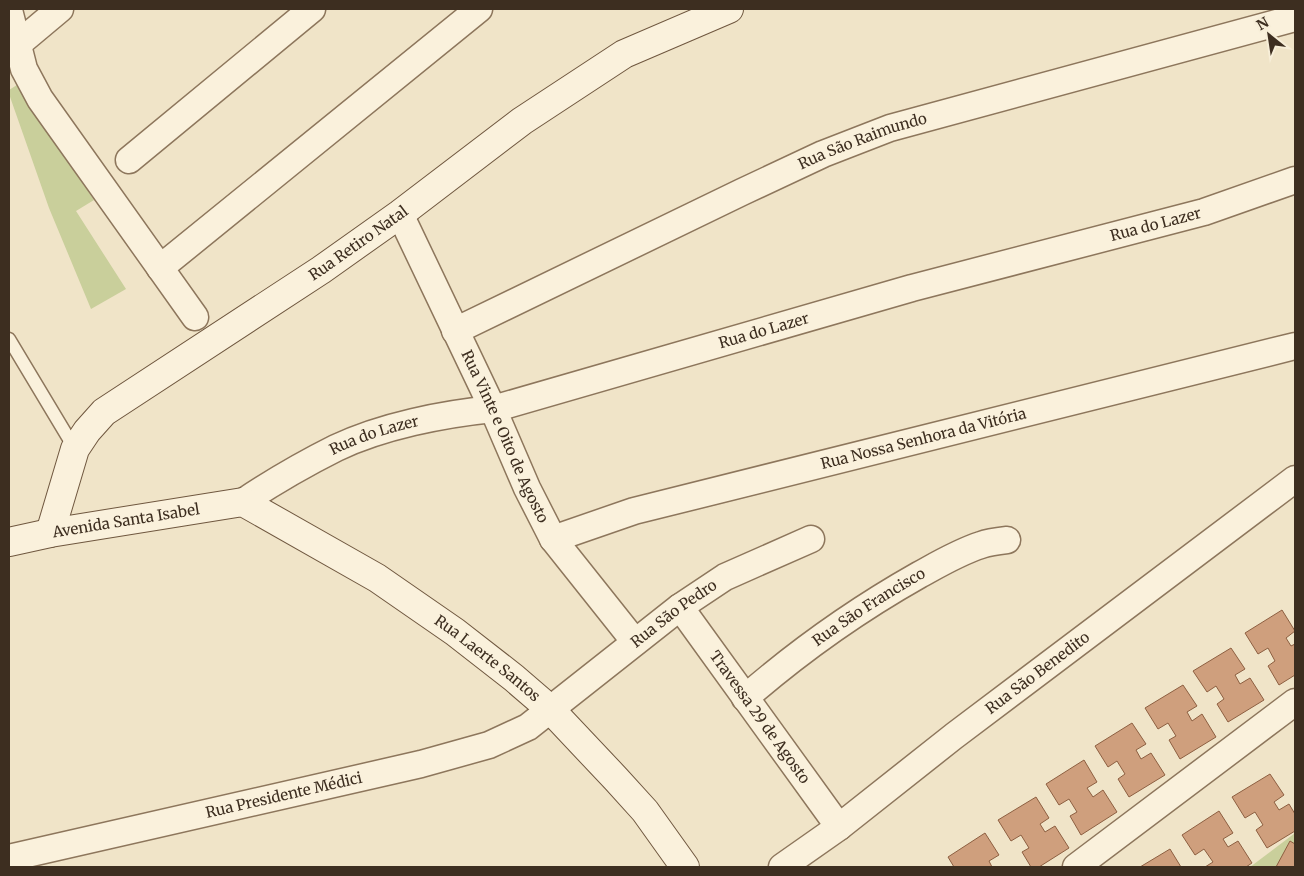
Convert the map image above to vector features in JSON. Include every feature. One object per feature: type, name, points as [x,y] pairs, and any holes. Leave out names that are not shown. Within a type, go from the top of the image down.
[{"type":"street","points":[[17,62],[60,9]]},
{"type":"street","points":[[129,160],[312,9]]},
{"type":"street","points":[[160,268],[479,9]]},
{"type":"street","name":"Rua Retiro Natal","points":[[50,533],[76,449],[87,431],[104,412],[127,395],[321,270],[400,214],[522,121],[624,54],[729,9]]},
{"type":"street","points":[[9,10],[17,62],[40,99],[194,317]]},
{"type":"street","name":"Rua São Raimundo","points":[[455,331],[823,154],[890,128],[1295,18]]},
{"type":"street","name":"Rua do Lazer","points":[[243,502],[280,478],[338,447],[383,431],[467,412],[493,409],[912,288],[1204,212],[1295,180]]},
{"type":"street","name":"Rua Vinte e Oito de Agosto","points":[[400,214],[493,409],[527,488],[553,539],[635,642]]},
{"type":"street","name":"Rua Nossa Senhora da Vitória","points":[[553,539],[634,511],[1295,346]]},
{"type":"street","name":"Rua São Benedito","points":[[782,867],[839,828],[954,736],[1295,479]]},
{"type":"street","name":"Avenida Santa Isabel","points":[[9,542],[50,533],[243,502]]},
{"type":"street","name":"Rua Laerte Santos","points":[[243,502],[377,578],[455,632],[514,678],[550,710],[645,812],[685,867]]},
{"type":"street","name":"Rua São Pedro","points":[[550,710],[680,606],[725,577],[811,539]]},
{"type":"street","name":"Rua São Francisco","points":[[745,698],[780,668],[860,611],[894,590],[947,560],[982,544],[1007,540]]},
{"type":"street","name":"Travessa 29 de Agosto","points":[[680,606],[839,828]]},
{"type":"street","points":[[1076,867],[1295,702]]},
{"type":"street","name":"Rua Presidente Médici","points":[[9,858],[421,764],[489,745],[528,727],[550,710]]},
{"type":"lane","points":[[9,339],[76,449]]},
{"type":"green space","points":[[17,85],[94,200],[76,211],[126,289],[91,309],[49,208],[9,94],[9,90]]},
{"type":"green space","points":[[1295,833],[1295,867],[1250,867]]},
{"type":"building","points":[[1282,610],[1295,631],[1286,638],[1291,646],[1295,644],[1295,675],[1279,685],[1268,666],[1275,661],[1268,648],[1258,654],[1245,633]]},
{"type":"building","points":[[1231,648],[1245,669],[1235,675],[1240,684],[1250,678],[1264,700],[1228,722],[1217,704],[1224,699],[1216,686],[1207,692],[1193,671]]},
{"type":"building","points":[[1183,685],[1197,706],[1187,712],[1192,721],[1202,714],[1216,737],[1180,759],[1169,740],[1176,736],[1168,723],[1158,729],[1145,708]]},
{"type":"building","points":[[1132,723],[1146,744],[1136,750],[1141,759],[1151,753],[1165,775],[1129,797],[1118,779],[1125,774],[1117,761],[1108,767],[1095,746]]},
{"type":"building","points":[[1084,760],[1097,782],[1087,788],[1093,797],[1103,790],[1117,812],[1081,835],[1070,816],[1077,812],[1069,799],[1059,805],[1046,784]]},
{"type":"building","points":[[1270,774],[1284,795],[1274,802],[1279,810],[1289,804],[1295,814],[1295,831],[1267,848],[1256,830],[1263,825],[1255,812],[1245,818],[1232,797]]},
{"type":"building","points":[[1036,797],[1049,818],[1040,824],[1045,832],[1055,826],[1069,848],[1039,867],[1031,867],[1022,852],[1029,848],[1021,835],[1011,841],[998,820]]},
{"type":"building","points":[[1219,811],[1233,833],[1223,839],[1228,847],[1238,841],[1252,863],[1246,867],[1205,867],[1213,862],[1204,849],[1195,855],[1182,835]]},
{"type":"building","points":[[985,833],[999,855],[989,861],[992,867],[954,867],[948,857]]},
{"type":"building","points":[[1290,841],[1295,844],[1295,867],[1276,867]]},
{"type":"building","points":[[1170,849],[1181,867],[1140,867]]}]
